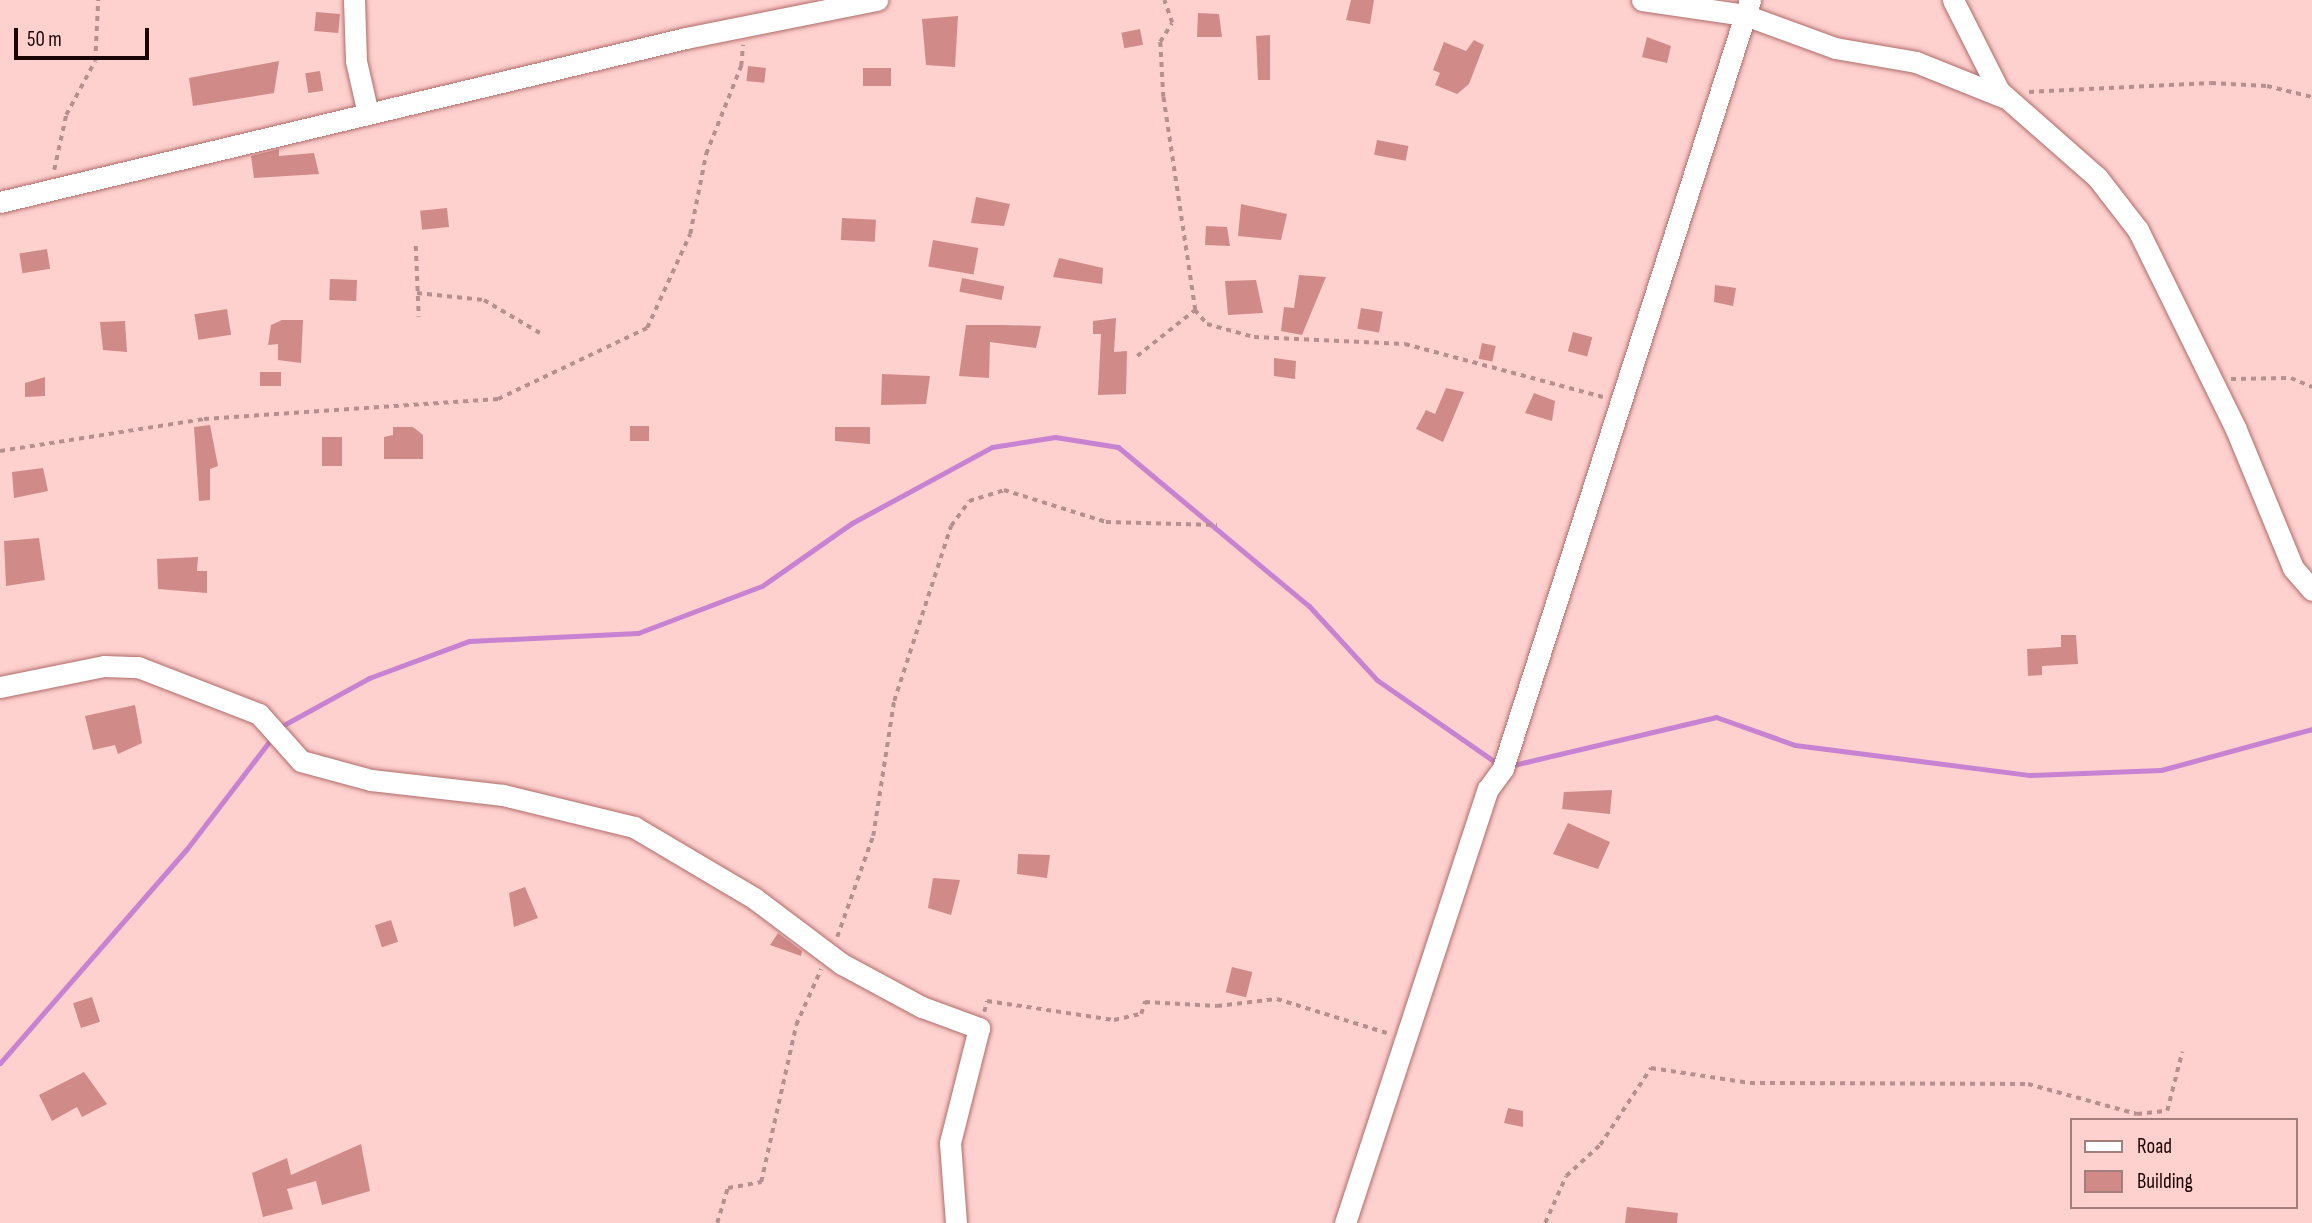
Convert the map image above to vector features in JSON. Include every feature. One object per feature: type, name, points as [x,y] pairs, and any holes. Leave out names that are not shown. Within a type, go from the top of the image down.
[{"type":"street","points":[[354,0],[356,61],[368,114]]},
{"type":"street","points":[[0,202],[745,26],[877,0]]},
{"type":"street","points":[[1642,0],[1748,8],[1835,48],[1916,62],[2003,94]]},
{"type":"street","points":[[1954,0],[2003,94],[2097,177],[2133,223],[2212,380],[2293,568],[2312,590]]},
{"type":"street","points":[[1345,1223],[1488,789],[1503,768],[1617,401],[1748,8]]},
{"type":"street","points":[[0,687],[104,666],[138,667],[259,714],[301,761],[371,780],[503,795],[634,827],[754,898],[828,954],[922,1007],[979,1028],[950,1143],[956,1223]]},
{"type":"path","points":[[52,190],[66,115],[95,61],[98,0]]},
{"type":"path","points":[[1164,0],[1172,23],[1160,42],[1163,97],[1195,310],[1207,324],[1254,338],[1405,344],[1617,401]]},
{"type":"path","points":[[0,451],[204,419],[498,399],[647,328],[690,234],[706,154],[741,66],[745,26]]},
{"type":"path","points":[[2003,94],[2112,92],[2211,83],[2267,86],[2312,97]]},
{"type":"path","points":[[416,246],[419,317]]},
{"type":"path","points":[[417,293],[484,300],[540,333]]},
{"type":"path","points":[[1137,356],[1195,310]]},
{"type":"path","points":[[2212,380],[2291,378],[2312,387]]},
{"type":"path","points":[[718,1223],[728,1188],[761,1182],[796,1025],[848,916],[873,836],[894,701],[951,526],[969,501],[1004,490],[1106,522],[1217,525]]},
{"type":"path","points":[[979,1028],[987,1001],[1114,1020],[1141,1014],[1145,1002],[1217,1006],[1278,999],[1406,1036]]},
{"type":"path","points":[[1545,1223],[1566,1176],[1600,1145],[1651,1068],[1750,1083],[2028,1084],[2137,1114],[2167,1111],[2182,1052]]},
{"type":"building","points":[[1351,0],[1374,0],[1370,24],[1346,20]]},
{"type":"building","points":[[316,12],[340,14],[338,33],[314,31]]},
{"type":"building","points":[[1198,13],[1219,14],[1222,37],[1197,37]]},
{"type":"building","points":[[958,16],[955,67],[926,65],[922,19]]},
{"type":"building","points":[[1140,29],[1143,45],[1124,48],[1121,33]]},
{"type":"building","points":[[1270,35],[1270,80],[1258,80],[1256,36]]},
{"type":"building","points":[[1647,37],[1671,46],[1667,63],[1642,57]]},
{"type":"building","points":[[1474,40],[1484,45],[1469,84],[1457,94],[1435,85],[1440,73],[1433,70],[1444,42],[1466,51]]},
{"type":"building","points":[[279,61],[274,93],[193,106],[189,78]]},
{"type":"building","points":[[748,66],[766,68],[764,83],[746,81]]},
{"type":"building","points":[[863,68],[891,68],[891,86],[863,86]]},
{"type":"building","points":[[320,71],[323,91],[308,93],[305,73]]},
{"type":"building","points":[[1377,140],[1408,146],[1406,161],[1374,155]]},
{"type":"building","points":[[279,149],[279,156],[314,153],[319,174],[254,178],[251,156]]},
{"type":"building","points":[[976,197],[1010,204],[1004,226],[971,223]]},
{"type":"building","points":[[1241,204],[1287,214],[1281,240],[1238,236]]},
{"type":"building","points":[[447,208],[449,227],[422,230],[420,211]]},
{"type":"building","points":[[842,218],[876,220],[875,242],[841,240]]},
{"type":"building","points":[[1206,226],[1227,227],[1230,246],[1205,245]]},
{"type":"building","points":[[933,240],[978,248],[974,275],[928,267]]},
{"type":"building","points":[[47,249],[50,269],[22,273],[19,253]]},
{"type":"building","points":[[1059,258],[1103,268],[1102,284],[1053,277]]},
{"type":"building","points":[[1299,275],[1326,277],[1302,335],[1281,331],[1284,307],[1294,308]]},
{"type":"building","points":[[962,278],[1004,286],[1002,300],[959,292]]},
{"type":"building","points":[[330,279],[357,280],[356,301],[329,300]]},
{"type":"building","points":[[1256,280],[1263,313],[1228,315],[1225,281]]},
{"type":"building","points":[[1715,285],[1736,288],[1733,306],[1714,302]]},
{"type":"building","points":[[1361,308],[1383,312],[1379,333],[1357,329]]},
{"type":"building","points":[[227,309],[231,335],[198,340],[194,314]]},
{"type":"building","points":[[1116,318],[1114,352],[1127,351],[1126,394],[1098,395],[1101,334],[1093,334],[1093,321]]},
{"type":"building","points":[[282,320],[303,320],[301,363],[278,360],[278,344],[268,345],[271,325]]},
{"type":"building","points":[[125,321],[127,352],[103,350],[100,322]]},
{"type":"building","points":[[966,325],[1041,326],[1036,348],[990,342],[989,378],[959,376]]},
{"type":"building","points":[[1573,332],[1592,337],[1587,356],[1568,351]]},
{"type":"building","points":[[1482,343],[1496,346],[1492,362],[1479,359]]},
{"type":"building","points":[[1274,358],[1296,361],[1295,379],[1274,376]]},
{"type":"building","points":[[260,372],[281,372],[281,386],[260,386]]},
{"type":"building","points":[[882,374],[930,376],[926,404],[881,405]]},
{"type":"building","points":[[45,377],[45,396],[25,397],[25,383]]},
{"type":"building","points":[[1446,388],[1464,392],[1443,442],[1416,429],[1426,410],[1435,414]]},
{"type":"building","points":[[1534,393],[1555,401],[1552,421],[1525,413]]},
{"type":"building","points":[[210,425],[218,466],[210,469],[210,500],[199,501],[194,427]]},
{"type":"building","points":[[630,426],[649,426],[649,441],[630,441]]},
{"type":"building","points":[[393,427],[413,427],[423,435],[423,459],[384,459],[384,437],[393,435]]},
{"type":"building","points":[[835,427],[870,427],[870,444],[835,441]]},
{"type":"building","points":[[322,437],[342,437],[342,466],[322,466]]},
{"type":"building","points":[[43,468],[48,491],[14,498],[12,472]]},
{"type":"building","points":[[39,538],[45,580],[6,586],[4,541]]},
{"type":"building","points":[[198,557],[197,571],[207,571],[207,593],[158,589],[157,559]]},
{"type":"building","points":[[2061,635],[2076,635],[2078,664],[2042,666],[2042,675],[2028,676],[2027,649],[2061,647]]},
{"type":"building","points":[[135,705],[142,743],[118,754],[115,745],[93,750],[85,716]]},
{"type":"building","points":[[1612,790],[1610,814],[1562,809],[1564,792]]},
{"type":"building","points":[[1568,823],[1610,842],[1598,869],[1553,854]]},
{"type":"building","points":[[1018,854],[1050,855],[1047,878],[1017,874]]},
{"type":"building","points":[[933,878],[960,880],[951,915],[928,908]]},
{"type":"building","points":[[525,887],[538,918],[514,927],[509,893]]},
{"type":"building","points":[[391,920],[398,942],[382,947],[375,925]]},
{"type":"building","points":[[778,933],[802,951],[801,956],[770,945]]},
{"type":"building","points":[[1232,967],[1252,972],[1246,997],[1226,992]]},
{"type":"building","points":[[92,997],[100,1022],[81,1028],[73,1003]]},
{"type":"building","points":[[84,1072],[107,1104],[82,1117],[77,1107],[52,1121],[39,1095]]},
{"type":"building","points":[[1508,1108],[1523,1111],[1523,1127],[1504,1123]]},
{"type":"building","points":[[361,1144],[370,1191],[322,1205],[316,1181],[287,1189],[293,1209],[263,1217],[252,1173],[287,1158],[291,1175]]},
{"type":"building","points":[[1627,1207],[1678,1213],[1677,1223],[1625,1223]]},
{"type":"waterway","points":[[280,727],[369,678],[469,641],[638,633],[762,586],[852,523],[992,447],[1055,437],[1118,447],[1309,606],[1377,680],[1498,764]]},
{"type":"waterway","points":[[1509,766],[1716,717],[1795,745],[2030,775],[2161,770],[2312,729]]},
{"type":"waterway","points":[[0,1063],[186,850],[272,738]]}]
